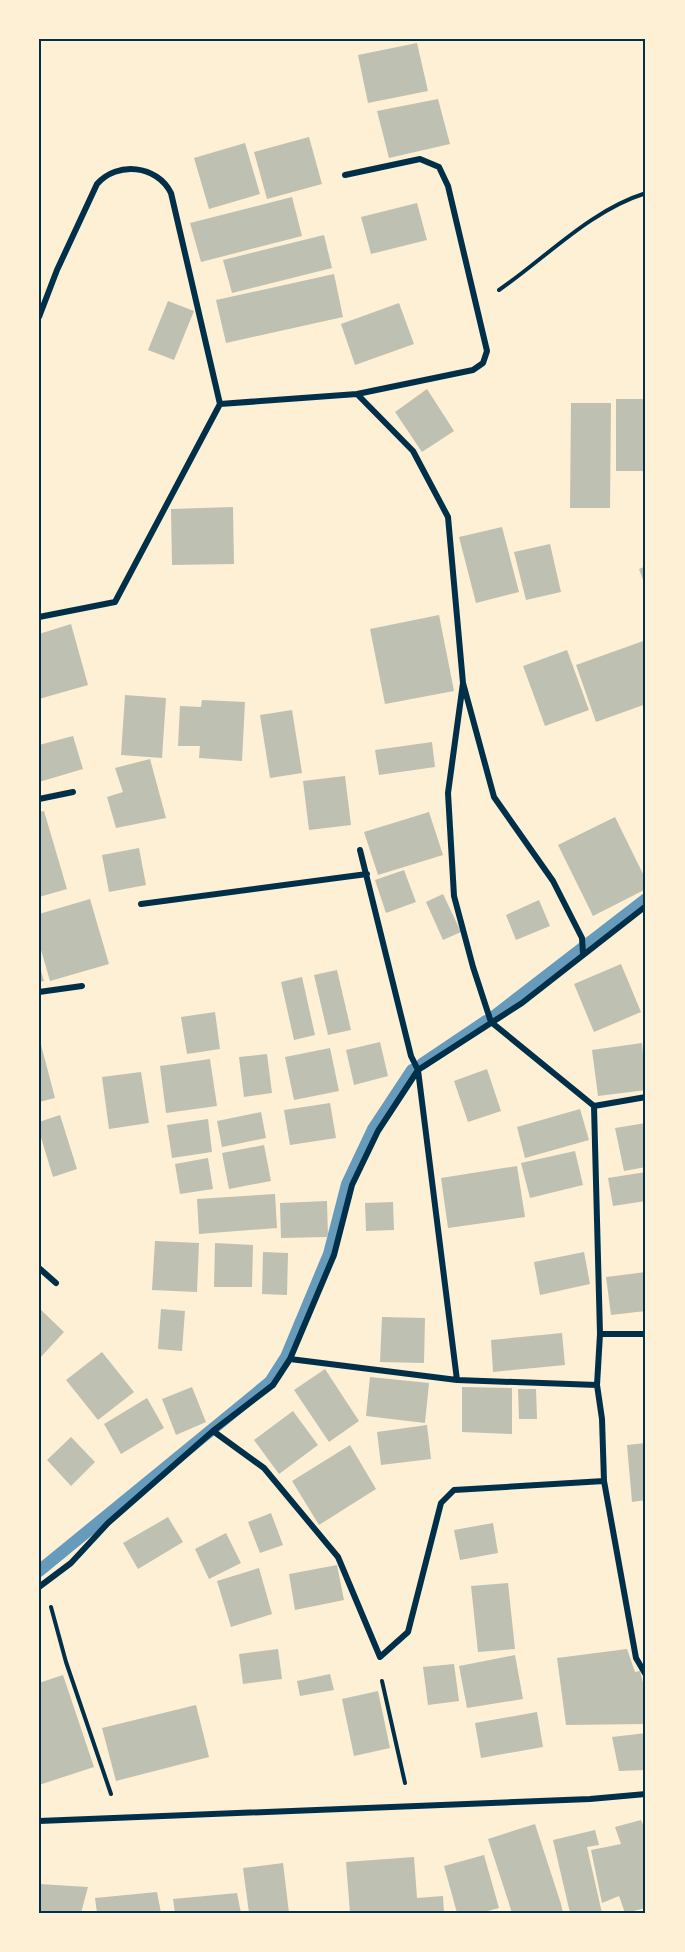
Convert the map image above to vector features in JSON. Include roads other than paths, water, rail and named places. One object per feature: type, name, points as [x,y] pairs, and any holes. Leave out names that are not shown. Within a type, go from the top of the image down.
[{"type":"street","points":[[220,404],[357,394],[473,370],[483,363],[487,351],[448,186],[439,167],[420,159],[345,175]]},
{"type":"street","points":[[39,317],[57,270],[97,184],[115,171],[133,169],[150,172],[165,182],[171,193],[220,404],[115,602],[39,617]]},
{"type":"street","points":[[357,394],[413,451],[448,517],[463,683],[494,797],[553,881],[582,938],[584,951]]},
{"type":"street","points":[[463,683],[448,793],[454,896],[472,967],[491,1022],[594,1106],[646,1097]]},
{"type":"street","points":[[39,800],[73,792]]},
{"type":"street","points":[[360,850],[411,1056],[418,1070],[458,1380]]},
{"type":"street","points":[[141,904],[367,874]]},
{"type":"street","points":[[42,1585],[71,1563],[108,1522],[213,1431],[273,1385],[290,1359],[334,1255],[352,1185],[378,1131],[418,1070],[522,1003],[584,951],[646,906]]},
{"type":"street","points":[[39,992],[82,987]]},
{"type":"street","points":[[594,1106],[600,1334],[597,1385],[602,1419],[604,1481],[636,1658],[646,1675]]},
{"type":"street","points":[[39,1268],[56,1283]]},
{"type":"street","points":[[600,1334],[646,1334]]},
{"type":"street","points":[[290,1359],[458,1380],[597,1385]]},
{"type":"street","points":[[213,1431],[264,1468],[338,1557],[380,1657],[408,1632],[441,1503],[454,1490],[604,1481]]},
{"type":"street","points":[[39,1821],[590,1799],[646,1794]]},
{"type":"waterway","points":[[493,1017],[646,899]]},
{"type":"waterway","points":[[422,1064],[486,1021]]},
{"type":"waterway","points":[[39,1571],[270,1382],[286,1357],[329,1254],[347,1184],[373,1129],[412,1070]]}]
